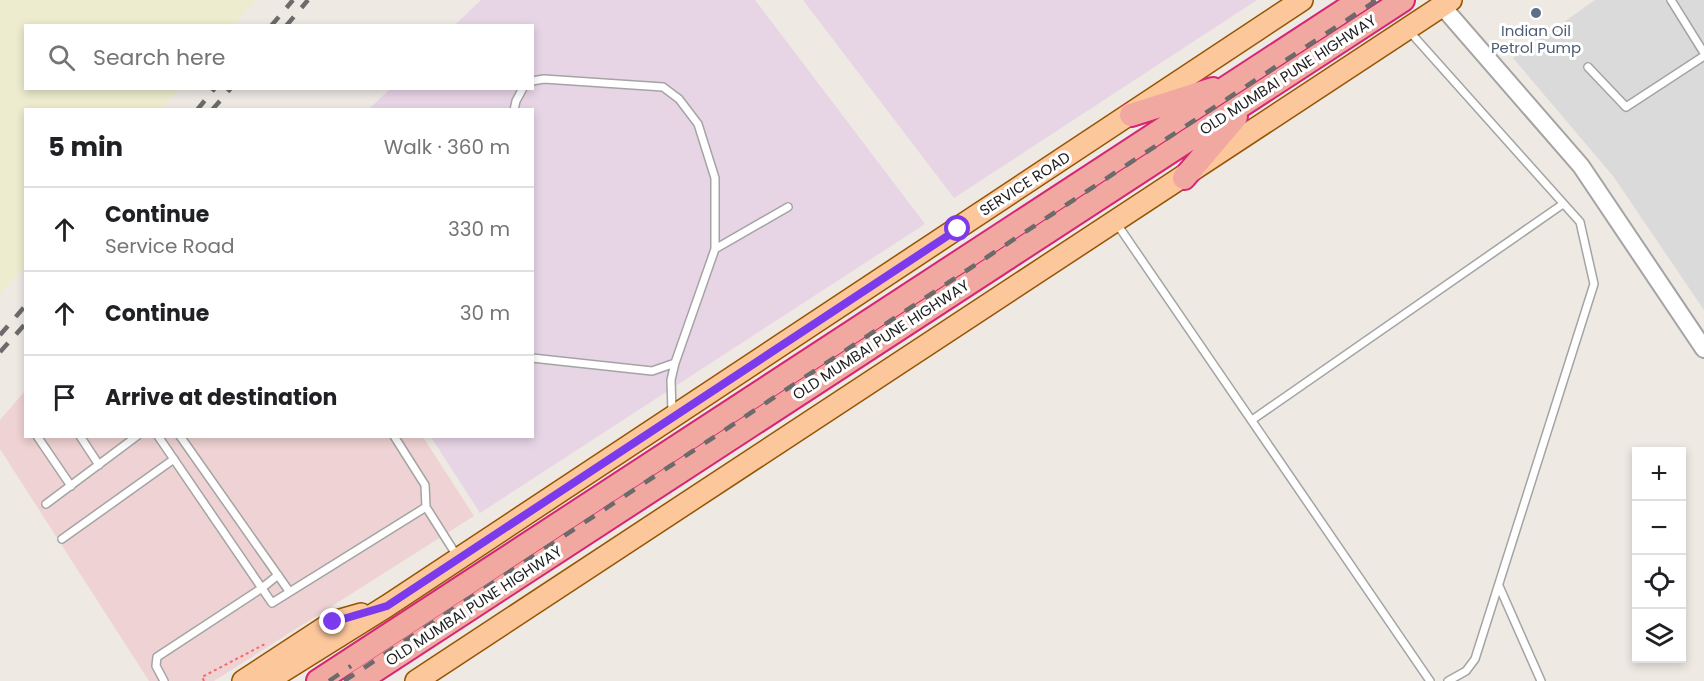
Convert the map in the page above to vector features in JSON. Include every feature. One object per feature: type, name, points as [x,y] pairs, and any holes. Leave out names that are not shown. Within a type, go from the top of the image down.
[{"type":"highway","name":"OLD MUMBAI PUNE HIGHWAY","points":[[359,681],[1246,89],[1360,0]]},
{"type":"highway","name":"OLD MUMBAI PUNE HIGHWAY","points":[[318,681],[1246,89],[1403,0]]},
{"type":"highway","points":[[1131,115],[1246,89]]},
{"type":"highway","points":[[1184,178],[1246,89]]},
{"type":"main road","name":"SERVICE ROAD","points":[[267,681],[387,606],[1302,0]]},
{"type":"main road","points":[[416,681],[1447,3]]},
{"type":"main road","points":[[243,681],[333,622],[387,606]]},
{"type":"street","points":[[1447,3],[1591,178],[1704,349]]},
{"type":"lane","points":[[1588,67],[1626,107],[1704,54],[1671,0]]},
{"type":"lane","points":[[1407,29],[1580,222],[1594,284],[1476,659],[1466,671],[1448,681]]},
{"type":"lane","points":[[534,81],[544,79],[663,87],[679,99],[698,124],[715,178],[715,249],[675,363],[671,380],[672,417]]},
{"type":"lane","points":[[514,108],[522,90]]},
{"type":"lane","points":[[1252,420],[1563,204]]},
{"type":"lane","points":[[715,249],[788,207]]},
{"type":"lane","points":[[1116,222],[1430,681]]},
{"type":"lane","points":[[534,358],[652,371],[675,363]]},
{"type":"lane","points":[[37,438],[71,486]]},
{"type":"lane","points":[[81,438],[99,465]]},
{"type":"lane","points":[[46,504],[134,438]]},
{"type":"lane","points":[[159,438],[272,603],[426,507]]},
{"type":"lane","points":[[181,438],[289,591]]},
{"type":"lane","points":[[395,438],[425,485],[426,507],[459,558]]},
{"type":"lane","points":[[62,539],[174,459]]},
{"type":"lane","points":[[164,681],[156,666],[157,657],[278,575]]},
{"type":"lane","points":[[1499,586],[1541,681]]},
{"type":"path","points":[[204,681],[202,677],[265,644]]},
{"type":"shaded area","points":[[481,0],[755,0],[925,224],[480,513],[432,438],[534,438],[534,108],[370,108],[389,90],[534,90],[534,24],[456,24]]},
{"type":"shaded area","points":[[803,0],[1257,0],[954,198]]},
{"type":"shaded area","points":[[1595,0],[1704,0],[1704,310],[1613,176],[1513,58]]},
{"type":"shaded area","points":[[24,392],[24,438],[424,438],[474,516],[214,681],[149,681],[0,449],[0,420]]},
{"type":"green space","points":[[0,0],[255,0],[234,24],[24,24],[24,90],[178,90],[161,108],[24,108],[24,266],[0,295]]},
{"type":"railway","points":[[273,24],[293,0]]},
{"type":"railway","points":[[288,24],[308,0]]},
{"type":"railway","points":[[344,681],[1377,0]]},
{"type":"railway","points":[[199,108],[213,90]]},
{"type":"railway","points":[[214,108],[229,90]]},
{"type":"railway","points":[[0,335],[24,307]]},
{"type":"railway","points":[[0,352],[24,325]]},
{"type":"railway","points":[[329,681],[351,666]]},
{"type":"place","name":"Indian Oil Petrol Pump","points":[[1536,13]]},
{"type":"route","points":[[333,622],[387,606],[958,229]]}]
